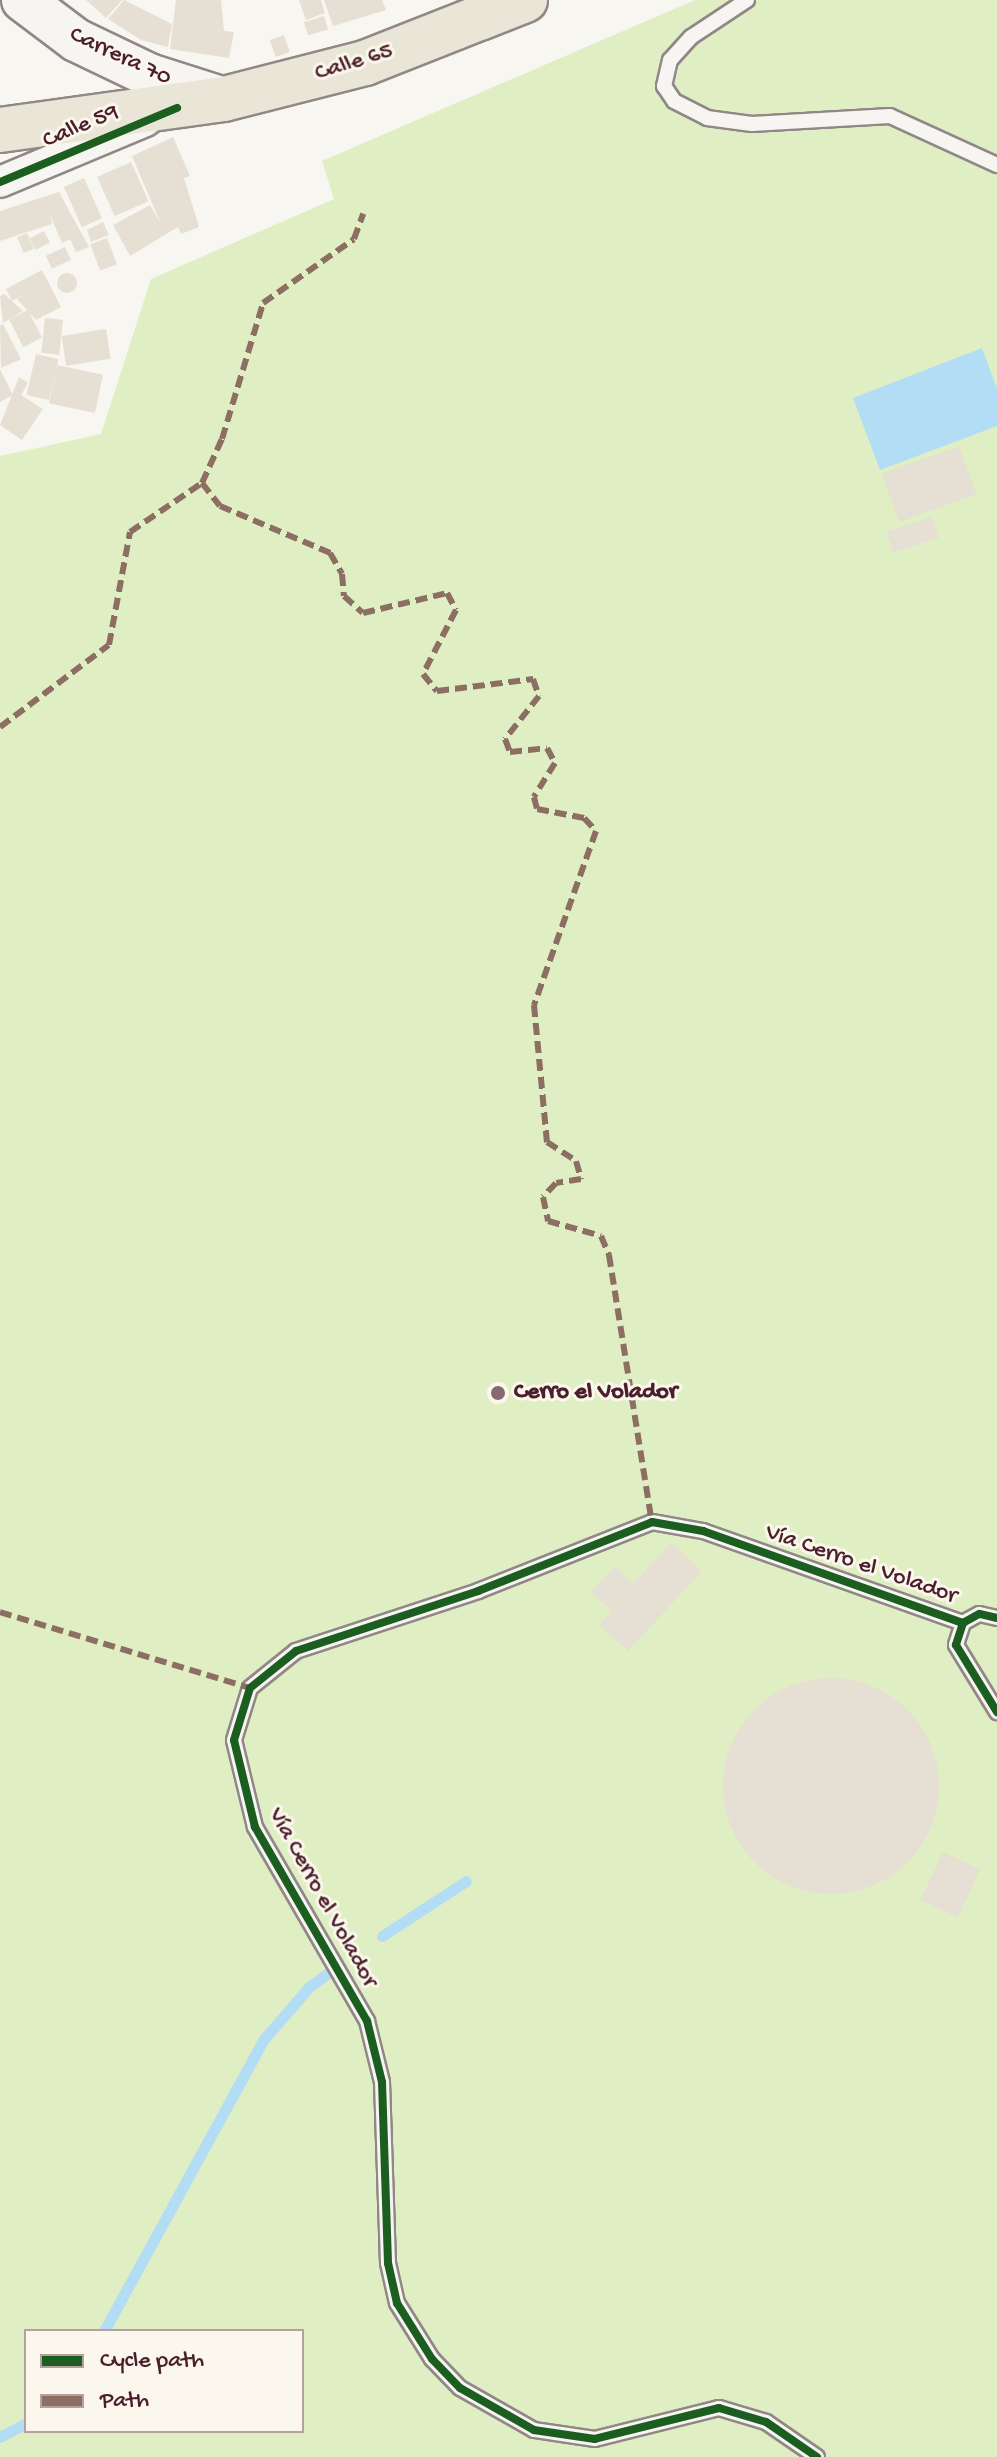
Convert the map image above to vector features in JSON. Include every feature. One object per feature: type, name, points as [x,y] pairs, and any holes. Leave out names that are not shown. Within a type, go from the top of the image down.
[{"type":"highway","name":"Calle 65","points":[[0,130],[177,108],[224,99],[365,63],[451,21],[525,0]]},
{"type":"main road","name":"Carrera 70","points":[[23,0],[76,40],[149,75],[224,99]]},
{"type":"street","name":"Calle 59","points":[[0,182],[177,108]]},
{"type":"lane","points":[[747,0],[691,37],[670,60],[664,86],[674,101],[707,118],[752,124],[890,116],[997,165]]},
{"type":"lane","name":"Vía Cerro el Volador","points":[[817,2457],[766,2422],[719,2408],[595,2439],[534,2430],[460,2388],[432,2359],[397,2303],[388,2263],[382,2082],[367,2021],[255,1827],[234,1740],[250,1688],[296,1651],[478,1591],[652,1522],[703,1531],[963,1623]]},
{"type":"lane","points":[[997,1618],[979,1614],[963,1623],[956,1645],[997,1712]]},
{"type":"green space","name":"Cerro el Volador","points":[[695,0],[997,0],[997,2457],[0,2457],[0,456],[101,434],[151,279],[334,199],[322,161]]},
{"type":"water","points":[[982,348],[997,389],[997,426],[880,470],[853,398]]},
{"type":"building","points":[[86,0],[122,0],[106,18]]},
{"type":"building","points":[[124,0],[172,24],[168,47],[141,40],[108,19]]},
{"type":"building","points":[[176,0],[221,0],[224,31],[234,32],[229,58],[170,49]]},
{"type":"building","points":[[299,0],[321,0],[325,13],[306,20]]},
{"type":"building","points":[[324,0],[382,0],[386,10],[333,26]]},
{"type":"building","points":[[324,16],[328,29],[308,36],[304,22]]},
{"type":"building","points":[[284,35],[290,52],[276,57],[270,40]]},
{"type":"building","points":[[173,137],[190,176],[184,178],[199,227],[181,234],[178,227],[130,256],[113,225],[150,205],[161,224],[132,156]]},
{"type":"building","points":[[131,162],[148,201],[115,216],[97,177]]},
{"type":"building","points":[[84,178],[102,218],[82,227],[64,187]]},
{"type":"building","points":[[59,192],[89,247],[76,252],[70,239],[62,243],[50,215],[52,224],[0,241],[0,211]]},
{"type":"building","points":[[103,222],[109,235],[91,242],[87,230]]},
{"type":"building","points":[[44,231],[50,243],[36,250],[30,238]]},
{"type":"building","points":[[27,233],[34,249],[24,253],[17,237]]},
{"type":"building","points":[[107,238],[117,264],[100,271],[90,244]]},
{"type":"building","points":[[65,247],[71,260],[52,269],[46,256]]},
{"type":"building","points":[[42,270],[61,307],[36,320],[17,299],[23,295],[12,301],[6,289]]},
{"type":"building","points":[[63,273],[71,273],[77,283],[71,293],[63,293],[57,287],[57,279]]},
{"type":"building","points":[[4,294],[23,311],[3,323],[0,296]]},
{"type":"building","points":[[28,310],[42,338],[23,347],[9,320]]},
{"type":"building","points":[[45,318],[63,320],[59,355],[41,353]]},
{"type":"building","points":[[3,324],[21,359],[1,368],[0,325]]},
{"type":"building","points":[[106,329],[111,359],[66,366],[62,336]]},
{"type":"building","points":[[36,354],[58,359],[49,400],[27,395]]},
{"type":"building","points":[[57,365],[103,375],[95,413],[49,403]]},
{"type":"building","points":[[0,369],[13,395],[0,402]]},
{"type":"building","points":[[19,377],[28,383],[21,395],[43,409],[22,440],[0,425]]},
{"type":"building","points":[[959,446],[976,494],[899,522],[882,474]]},
{"type":"building","points":[[932,517],[939,538],[893,553],[886,532]]},
{"type":"building","points":[[671,1543],[702,1571],[628,1651],[599,1625],[612,1611],[591,1592],[615,1566],[633,1584]]},
{"type":"building","points":[[831,1678],[852,1680],[872,1687],[891,1696],[907,1710],[921,1726],[930,1745],[937,1765],[937,1807],[930,1827],[921,1846],[907,1862],[891,1876],[872,1885],[852,1892],[831,1894],[810,1892],[790,1885],[771,1876],[755,1862],[741,1846],[732,1827],[725,1807],[723,1786],[725,1765],[732,1745],[741,1726],[755,1710],[771,1696],[790,1687],[810,1680]]},
{"type":"building","points":[[943,1852],[980,1869],[958,1917],[921,1900]]},
{"type":"waterway","points":[[382,1936],[466,1881]]},
{"type":"waterway","points":[[105,2329],[264,2039],[309,1987],[331,1971]]},
{"type":"waterway","points":[[0,2437],[24,2424]]},
{"type":"marked path","points":[[0,727],[109,645],[130,532],[202,483],[222,439],[263,303],[354,239],[363,214]]},
{"type":"marked path","points":[[202,483],[220,506],[330,553],[342,574],[344,596],[363,613],[447,593],[456,610],[423,674],[437,691],[533,679],[539,696],[505,739],[510,752],[547,748],[555,763],[534,797],[537,809],[584,818],[596,831],[534,1005],[547,1142],[576,1161],[581,1179],[556,1183],[543,1197],[548,1221],[601,1236],[609,1255],[652,1522]]},
{"type":"marked path","points":[[0,1612],[250,1688]]},
{"type":"cycle path","points":[[0,182],[177,108]]},
{"type":"cycle path","points":[[817,2457],[766,2422],[719,2408],[595,2439],[534,2430],[460,2388],[432,2359],[397,2303],[388,2263],[382,2082],[367,2021],[255,1827],[234,1740],[250,1688],[296,1651],[478,1591],[652,1522],[703,1531],[963,1623]]},
{"type":"cycle path","points":[[997,1618],[979,1614],[963,1623],[956,1645],[997,1712]]},
{"type":"place","name":"Cerro el Volador","points":[[498,1393]]}]
